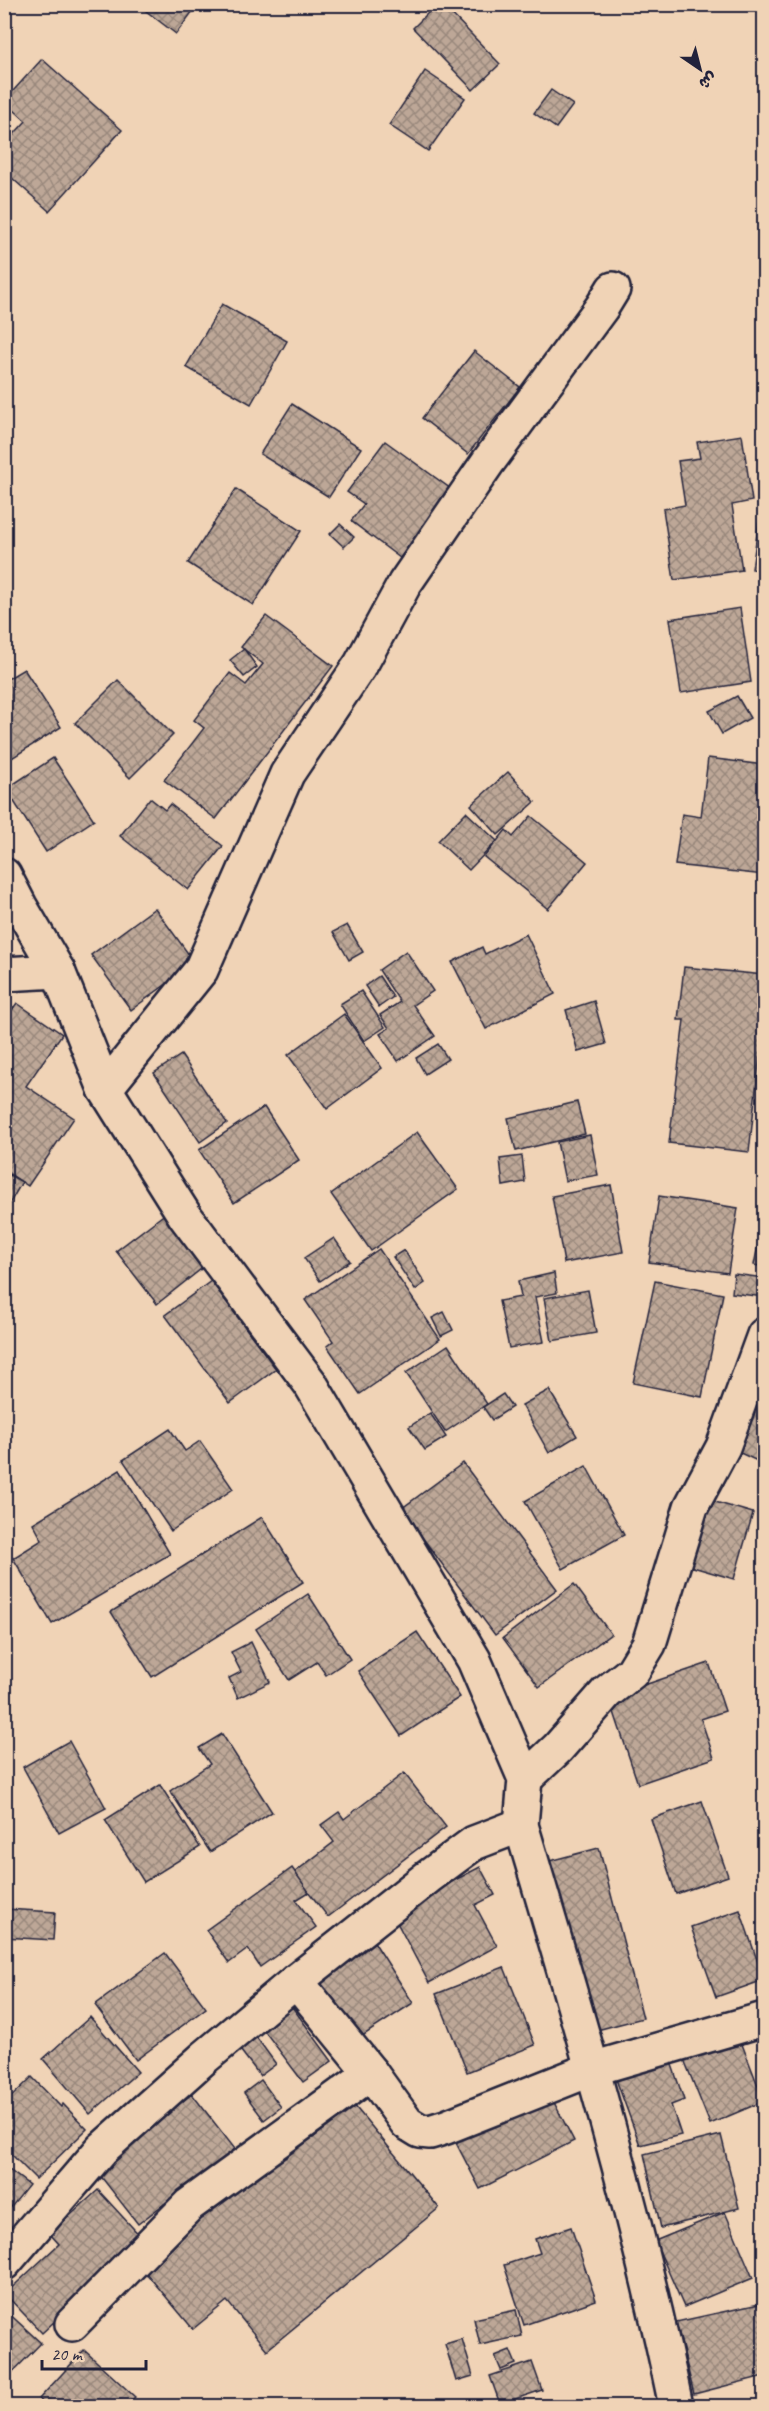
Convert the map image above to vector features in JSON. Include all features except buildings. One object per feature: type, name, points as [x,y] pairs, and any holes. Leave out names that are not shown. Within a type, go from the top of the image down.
[{"type":"street","points":[[105,1089],[201,970],[287,774],[361,664],[405,583],[488,462],[613,289]]},
{"type":"street","points":[[4,875],[58,971],[105,1089],[185,1216],[310,1383],[474,1660],[525,1779],[521,1825],[623,2183],[676,2406]]},
{"type":"street","points":[[4,974],[58,971]]},
{"type":"street","points":[[525,1779],[558,1748],[607,1692],[632,1672],[649,1644],[691,1507],[723,1447],[765,1335]]},
{"type":"street","points":[[4,2263],[102,2149],[205,2057],[296,1981],[474,1843],[521,1825]]},
{"type":"street","points":[[296,1981],[371,2073],[406,2123],[420,2132],[430,2132],[592,2069],[765,2019]]},
{"type":"street","points":[[72,2324],[189,2205],[371,2073]]}]
